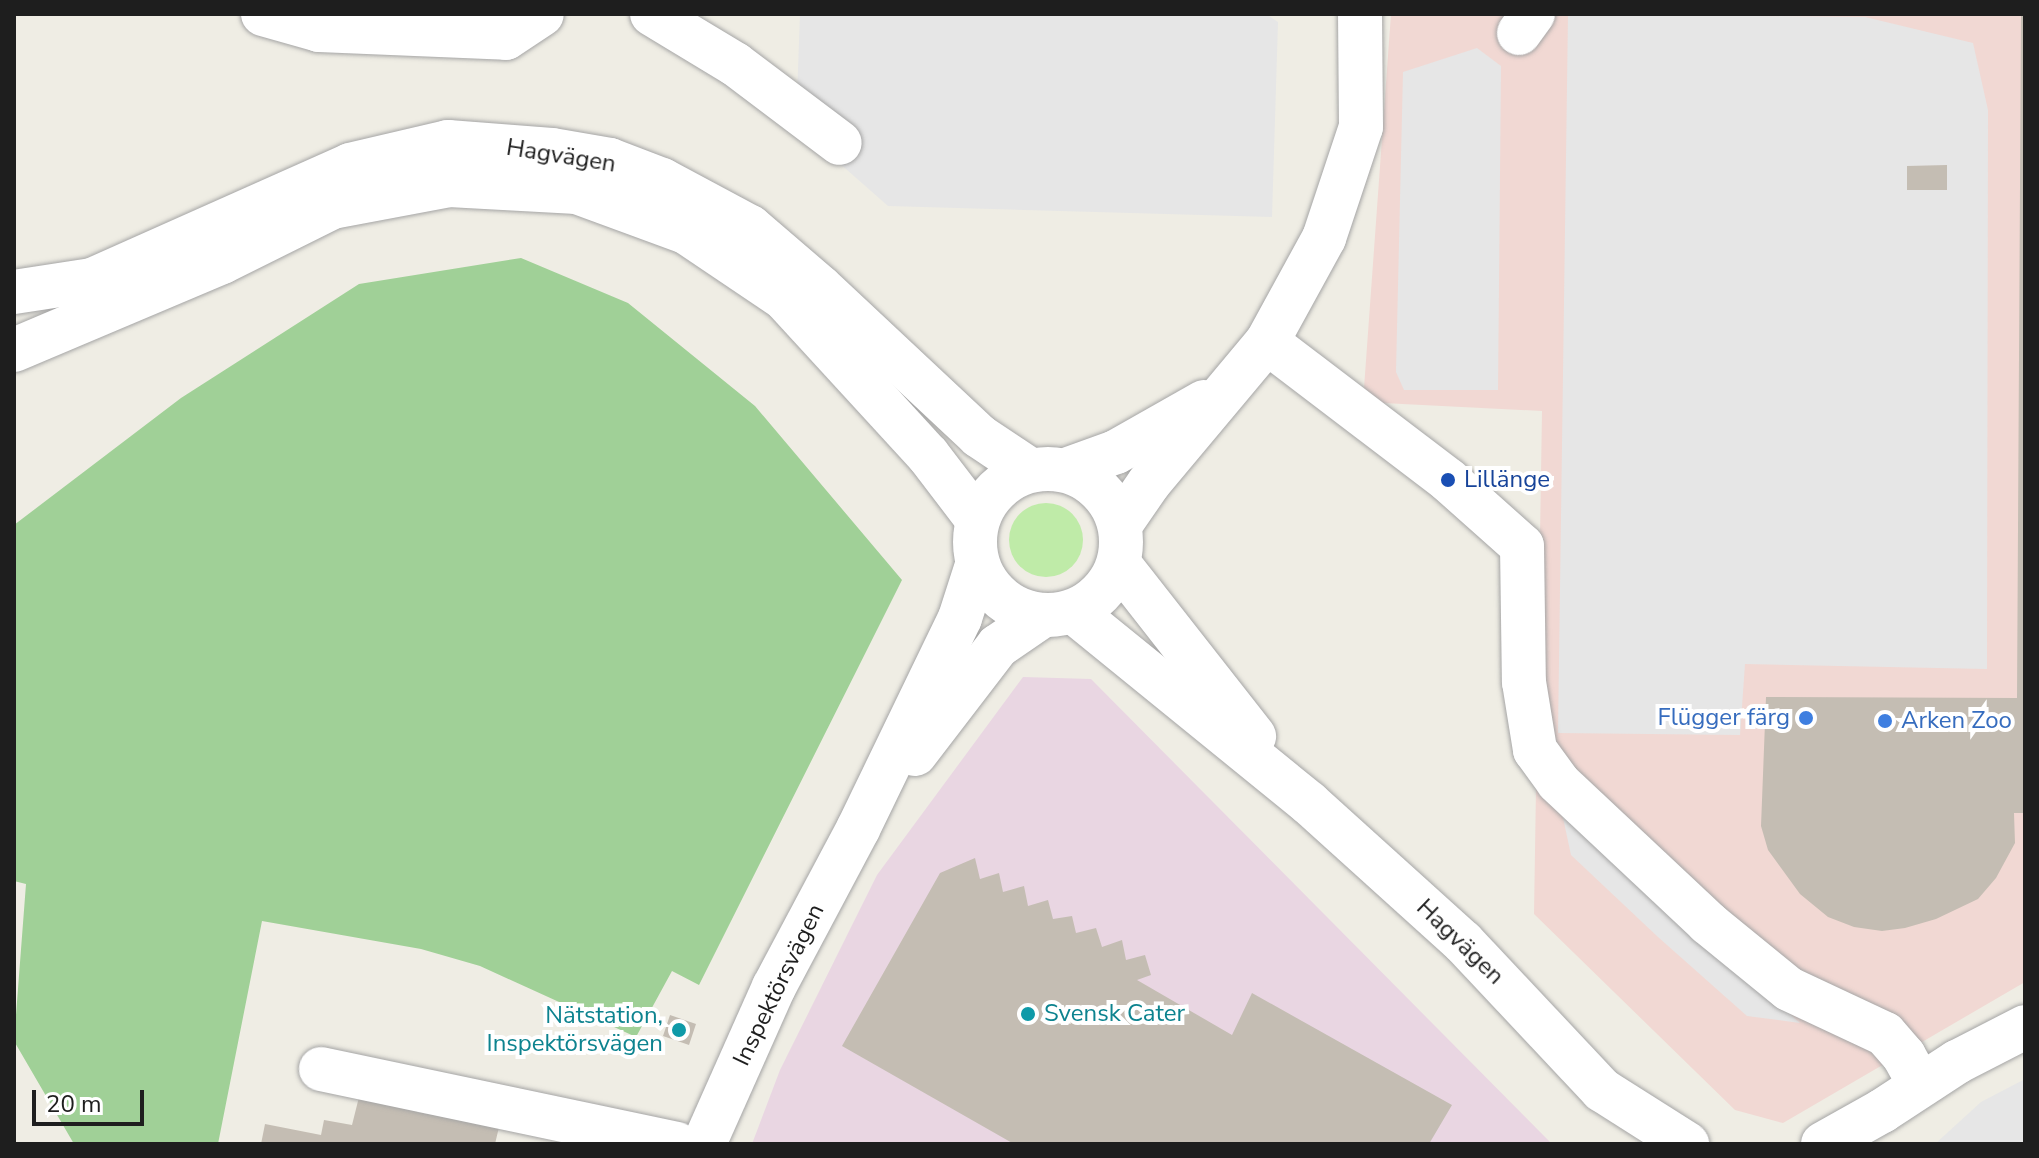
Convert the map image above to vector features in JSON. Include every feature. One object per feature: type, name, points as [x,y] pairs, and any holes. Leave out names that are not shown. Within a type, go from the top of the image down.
[{"type":"street","points":[[263,14],[319,30],[506,38],[542,14]]},
{"type":"street","points":[[652,14],[735,64],[840,143]]},
{"type":"street","points":[[1230,387],[1116,452],[1048,470],[997,488],[977,519],[974,544],[977,565],[990,588],[1007,604],[1058,614],[1097,597],[1149,483],[1230,387],[1267,342],[1324,238],[1361,127],[1360,14]]},
{"type":"street","name":"Hagvägen","points":[[14,292],[92,280],[350,165],[448,142],[552,150],[610,160],[662,180],[750,227],[820,287],[979,436],[1048,470]]},
{"type":"street","name":"Hagvägen","points":[[14,350],[222,262],[333,207],[449,185],[577,192],[686,232],[784,298],[928,455],[977,519]]},
{"type":"street","points":[[1267,342],[1448,480],[1522,546],[1524,682],[1535,750],[1558,782],[1708,923],[1789,989],[1885,1034],[1904,1056],[1920,1085]]},
{"type":"street","points":[[1048,470],[1088,479],[1107,497],[1120,545]]},
{"type":"street","name":"Hagvägen","points":[[1120,545],[1152,611],[1309,803]]},
{"type":"street","name":"Inspektörsvägen","points":[[704,1144],[774,987],[858,829],[960,618],[977,565]]},
{"type":"street","name":"Hagvägen","points":[[1058,614],[1309,803],[1463,942],[1602,1090],[1687,1144]]},
{"type":"street","name":"Inspektörsvägen","points":[[858,829],[998,646],[1058,614]]},
{"type":"street","points":[[1823,1144],[1872,1128],[1920,1085],[2025,1027]]},
{"type":"street","points":[[321,1069],[677,1144]]},
{"type":"street","name":"Hagvägen","points":[[1602,1090],[1629,1144]]},
{"type":"shaded area","points":[[800,14],[1266,14],[1278,22],[1272,217],[888,206],[796,125]]},
{"type":"shaded area","name":"Lillänge","points":[[1391,14],[2025,14],[2025,982],[1783,1123],[1735,1110],[1534,914],[1542,411],[1363,402]]},
{"type":"shaded area","points":[[1568,14],[1865,17],[1973,43],[1988,110],[1987,669],[1745,664],[1740,735],[1558,733]]},
{"type":"shaded area","points":[[1477,48],[1501,66],[1498,390],[1404,390],[1396,372],[1403,72]]},
{"type":"shaded area","points":[[1023,677],[1091,679],[1552,1144],[752,1144],[780,1070],[877,875]]},
{"type":"shaded area","points":[[1562,813],[1800,1023],[1747,1016],[1571,855]]},
{"type":"shaded area","points":[[2025,1079],[2025,1144],[1935,1144],[1981,1102]]},
{"type":"green space","points":[[521,258],[628,303],[755,406],[902,580],[699,985],[672,971],[636,1037],[480,966],[421,949],[262,921],[218,1144],[74,1144],[14,1041],[26,884],[14,881],[14,525],[181,398],[359,284]]},
{"type":"green space","points":[[1046,503],[1060,506],[1072,514],[1080,526],[1083,540],[1080,554],[1072,566],[1060,574],[1046,577],[1032,574],[1020,566],[1012,554],[1009,540],[1012,526],[1020,514],[1032,506]]},
{"type":"building","points":[[2021,14],[2025,14],[2025,813],[2014,813],[2015,843],[1996,878],[1978,899],[1936,919],[1905,928],[1882,931],[1854,927],[1828,917],[1800,894],[1768,850],[1761,826],[1766,697],[2017,698]]},
{"type":"building","points":[[1947,165],[1947,190],[1907,190],[1907,166]]},
{"type":"building","name":"Svensk Cater","points":[[975,858],[980,879],[999,873],[1003,892],[1024,886],[1028,906],[1048,900],[1053,919],[1072,916],[1076,933],[1096,928],[1102,947],[1122,940],[1126,960],[1145,955],[1151,975],[1137,980],[1232,1035],[1252,993],[1452,1105],[1429,1144],[1014,1144],[842,1046],[940,873]]},
{"type":"building","name":"Nätstation, Inspektörsvägen","points":[[670,1015],[696,1024],[689,1045],[663,1036]]},
{"type":"building","points":[[359,1097],[418,1106],[417,1112],[499,1127],[495,1144],[261,1144],[265,1124],[321,1135],[324,1120],[352,1125]]},
{"type":"place","name":"Lillänge","points":[[1448,480]]},
{"type":"place","name":"Flügger färg","points":[[1806,718]]},
{"type":"place","name":"Arken Zoo","points":[[1885,721]]},
{"type":"place","name":"Svensk Cater","points":[[1028,1014]]},
{"type":"place","name":"Nätstation, Inspektörsvägen","points":[[679,1030]]}]
